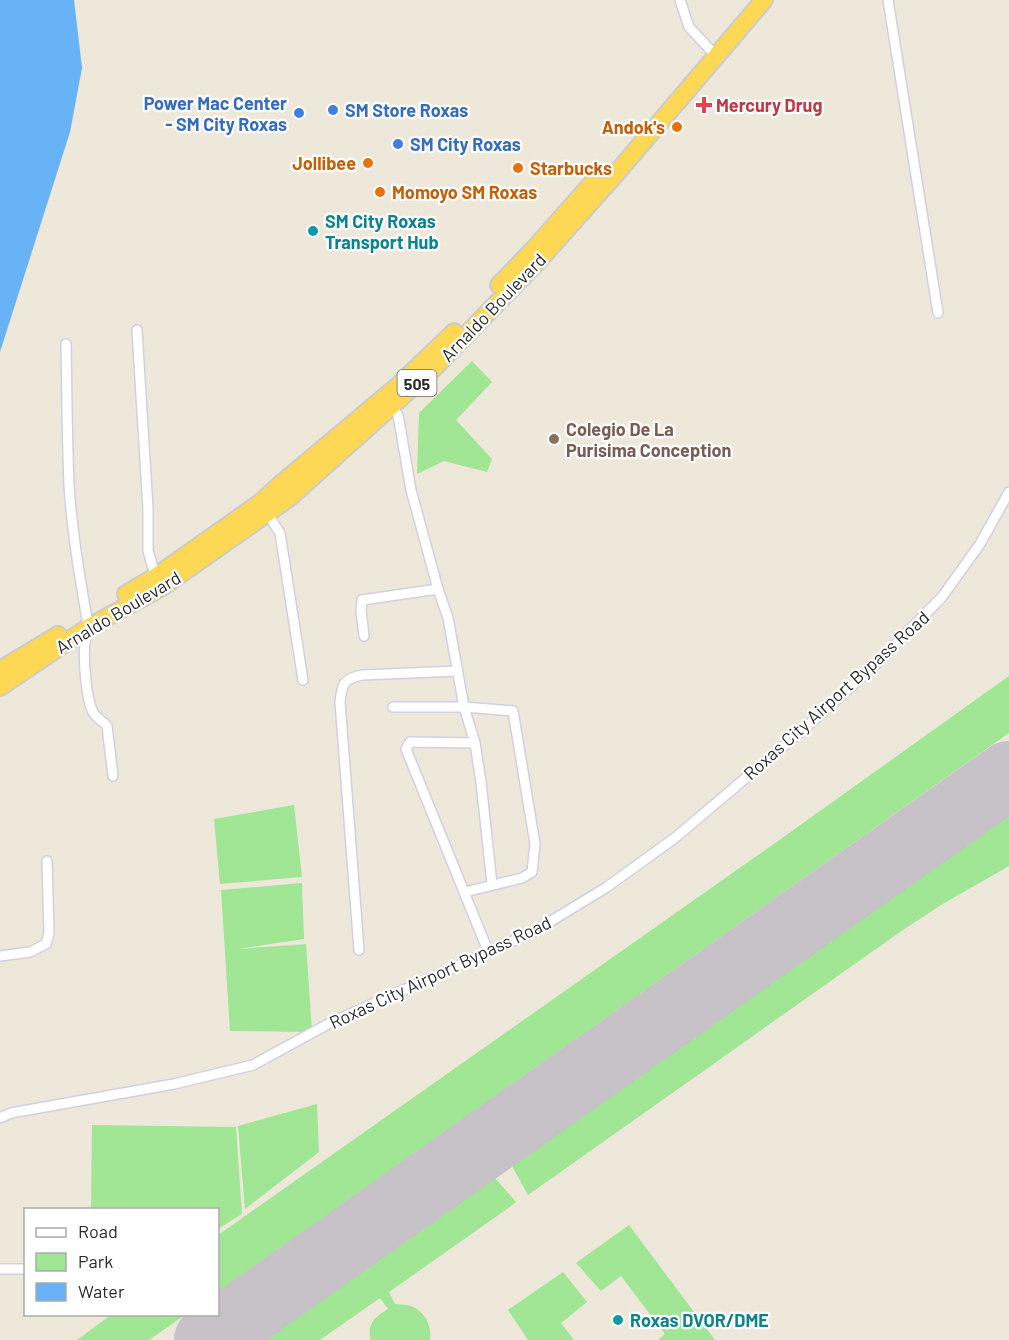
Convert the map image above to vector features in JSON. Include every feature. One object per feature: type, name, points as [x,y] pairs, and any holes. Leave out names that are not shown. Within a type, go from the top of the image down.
[{"type":"highway","name":"Arnaldo Boulevard","points":[[264,508],[281,484],[402,389],[453,334],[537,254],[712,52],[750,0]]},
{"type":"highway","name":"Arnaldo Boulevard","points":[[712,52],[764,0]]},
{"type":"highway","name":"Arnaldo Boulevard","points":[[0,670],[159,582],[264,508],[290,498],[391,406],[402,389]]},
{"type":"highway","name":"Arnaldo Boulevard","points":[[0,687],[87,623]]},
{"type":"street","points":[[680,0],[689,27],[712,52]]},
{"type":"street","points":[[888,0],[938,313]]},
{"type":"street","points":[[137,330],[148,509],[148,551],[159,582]]},
{"type":"street","points":[[66,344],[69,485],[87,623],[85,662],[88,697],[92,712],[107,726],[113,776]]},
{"type":"street","points":[[391,406],[398,415],[411,490],[448,618],[464,707],[481,782],[492,884]]},
{"type":"street","name":"Roxas City Airport Bypass Road","points":[[0,1118],[12,1113],[174,1084],[253,1065],[330,1023],[533,932],[607,887],[676,837],[813,721],[876,664],[942,597],[980,544],[1009,492]]},
{"type":"street","points":[[264,508],[280,533],[303,680]]},
{"type":"street","points":[[364,636],[362,600],[438,589]]},
{"type":"street","points":[[359,950],[340,702],[342,687],[351,677],[362,675],[458,670]]},
{"type":"street","points":[[393,707],[464,707],[513,711],[535,844],[532,872],[522,878],[465,892]]},
{"type":"street","points":[[474,743],[410,742],[406,749],[488,951]]},
{"type":"street","points":[[0,956],[30,952],[46,944],[49,933],[46,861]]},
{"type":"street","points":[[0,1269],[24,1269]]},
{"type":"green space","points":[[472,361],[492,382],[456,420],[492,459],[487,472],[444,461],[417,474],[419,413]]},
{"type":"green space","points":[[1009,676],[1009,733],[219,1291],[219,1234]]},
{"type":"green space","points":[[294,805],[302,877],[220,884],[214,819]]},
{"type":"green space","points":[[1009,815],[1009,866],[941,905],[900,932],[528,1195],[512,1166]]},
{"type":"green space","points":[[302,883],[304,939],[238,949],[306,944],[312,1032],[230,1031],[221,890]]},
{"type":"green space","points":[[317,1104],[319,1152],[245,1209],[238,1126]]},
{"type":"green space","points":[[92,1125],[236,1127],[242,1214],[219,1228],[219,1208],[91,1208]]},
{"type":"green space","points":[[495,1178],[516,1202],[389,1292],[395,1304],[411,1306],[424,1315],[429,1324],[430,1340],[371,1340],[371,1325],[388,1309],[380,1298],[320,1340],[265,1340]]},
{"type":"green space","points":[[629,1225],[715,1340],[658,1340],[665,1334],[621,1276],[601,1291],[576,1263]]},
{"type":"green space","points":[[563,1272],[587,1302],[561,1323],[574,1340],[528,1340],[508,1310]]},
{"type":"green space","points":[[110,1316],[184,1316],[149,1340],[77,1340]]},
{"type":"water","points":[[0,0],[74,0],[82,68],[70,132],[0,352]]},
{"type":"runway","points":[[208,1340],[1009,775]]},
{"type":"place","name":"Mercury Drug","points":[[704,105]]},
{"type":"place","name":"SM Store Roxas","points":[[333,110]]},
{"type":"place","name":"Power Mac Center - SM City Roxas","points":[[299,113]]},
{"type":"place","name":"Andok's","points":[[677,127]]},
{"type":"place","name":"SM City Roxas","points":[[398,144]]},
{"type":"place","name":"Jollibee","points":[[368,163]]},
{"type":"place","name":"Starbucks","points":[[518,168]]},
{"type":"place","name":"Momoyo SM Roxas","points":[[380,192]]},
{"type":"place","name":"SM City Roxas Transport Hub","points":[[313,231]]},
{"type":"place","name":"Colegio De La Purisima Conception","points":[[554,439]]},
{"type":"place","name":"Roxas DVOR/DME","points":[[618,1320]]}]
